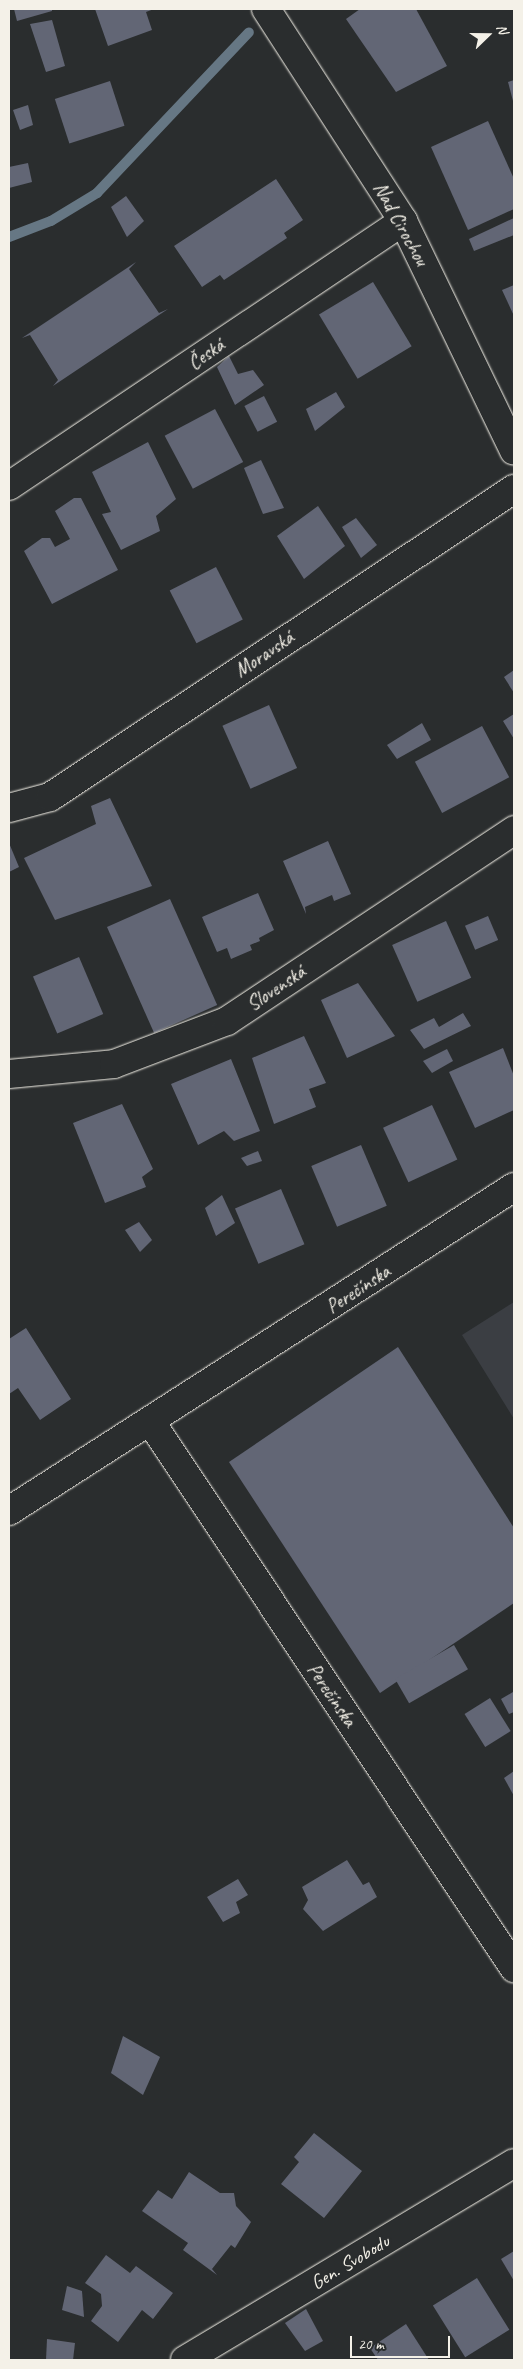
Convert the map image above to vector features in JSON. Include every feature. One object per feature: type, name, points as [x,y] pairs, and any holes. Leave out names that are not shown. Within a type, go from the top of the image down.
[{"type":"street","name":"Nad Cirochou","points":[[266,9],[403,221],[514,451]]},
{"type":"street","name":"Česká","points":[[9,486],[403,221]]},
{"type":"street","name":"Moravská","points":[[9,808],[50,796],[514,489]]},
{"type":"street","name":"Slovenská","points":[[9,1074],[114,1064],[227,1021],[514,830]]},
{"type":"street","name":"Perečínska","points":[[9,1511],[514,1188]]},
{"type":"street","name":"Perečínska","points":[[150,1422],[514,1968]]},
{"type":"street","name":"Gen. Svobodu","points":[[185,2360],[514,2163]]},
{"type":"shaded area","points":[[514,1302],[514,1419],[462,1335]]},
{"type":"building","points":[[14,9],[52,9],[52,11],[17,21]]},
{"type":"building","points":[[95,9],[154,9],[146,12],[152,30],[108,46]]},
{"type":"building","points":[[360,9],[416,9],[447,66],[396,92],[346,19]]},
{"type":"building","points":[[52,20],[65,66],[46,72],[30,24]]},
{"type":"building","points":[[514,80],[514,101],[513,101],[508,82]]},
{"type":"building","points":[[110,81],[125,126],[69,144],[55,99]]},
{"type":"building","points":[[28,105],[33,125],[20,130],[13,110]]},
{"type":"building","points":[[488,121],[514,179],[514,209],[468,230],[431,147]]},
{"type":"building","points":[[28,163],[32,182],[9,188],[9,167]]},
{"type":"building","points":[[276,179],[303,220],[284,233],[287,238],[224,280],[220,275],[202,287],[174,246]]},
{"type":"building","points":[[126,196],[144,221],[127,237],[111,207]]},
{"type":"building","points":[[514,218],[514,235],[474,251],[469,239]]},
{"type":"building","points":[[136,262],[129,269],[159,313],[168,309],[53,386],[58,380],[30,335],[22,338]]},
{"type":"building","points":[[373,282],[412,346],[358,379],[319,314]]},
{"type":"building","points":[[514,285],[514,316],[502,290]]},
{"type":"building","points":[[229,356],[238,374],[253,370],[264,385],[235,405],[217,367]]},
{"type":"building","points":[[336,392],[345,407],[315,431],[306,409]]},
{"type":"building","points":[[264,396],[277,422],[258,432],[244,406]]},
{"type":"building","points":[[215,409],[243,462],[193,489],[165,436]]},
{"type":"building","points":[[148,442],[176,499],[156,516],[160,531],[121,550],[102,514],[111,512],[92,472]]},
{"type":"building","points":[[261,460],[284,508],[263,514],[244,468]]},
{"type":"building","points":[[74,498],[81,498],[118,570],[52,604],[24,551],[42,538],[50,538],[55,547],[70,539],[55,511]]},
{"type":"building","points":[[318,506],[345,546],[304,579],[277,536]]},
{"type":"building","points":[[356,518],[377,545],[361,558],[342,527]]},
{"type":"building","points":[[216,567],[243,620],[196,643],[170,591]]},
{"type":"building","points":[[514,670],[514,693],[504,677]]},
{"type":"building","points":[[269,705],[297,768],[250,789],[222,726]]},
{"type":"building","points":[[514,714],[514,739],[503,721]]},
{"type":"building","points":[[422,723],[431,740],[397,759],[387,745]]},
{"type":"building","points":[[482,726],[509,777],[442,813],[415,762]]},
{"type":"building","points":[[110,798],[152,886],[55,920],[24,858],[96,824],[91,806]]},
{"type":"building","points":[[328,841],[351,894],[334,901],[332,895],[305,907],[306,914],[283,861]]},
{"type":"building","points":[[9,843],[19,867],[9,872]]},
{"type":"building","points":[[258,893],[274,930],[259,938],[260,941],[250,945],[252,950],[231,959],[227,948],[217,952],[202,917]]},
{"type":"building","points":[[170,899],[217,1005],[154,1033],[107,927]]},
{"type":"building","points":[[488,916],[498,940],[475,950],[465,926]]},
{"type":"building","points":[[446,921],[471,978],[417,1002],[392,945]]},
{"type":"building","points":[[79,957],[103,1014],[57,1034],[33,977]]},
{"type":"building","points":[[358,983],[395,1036],[347,1058],[321,1000]]},
{"type":"building","points":[[463,1013],[471,1026],[424,1049],[410,1030],[434,1018],[439,1027]]},
{"type":"building","points":[[304,1036],[326,1083],[309,1089],[316,1107],[274,1124],[252,1058]]},
{"type":"building","points":[[503,1048],[514,1076],[514,1110],[475,1128],[449,1072]]},
{"type":"building","points":[[447,1049],[453,1061],[432,1073],[423,1061]]},
{"type":"building","points":[[231,1059],[260,1131],[234,1141],[224,1131],[198,1145],[171,1084]]},
{"type":"building","points":[[122,1104],[153,1169],[142,1177],[146,1187],[105,1203],[73,1123]]},
{"type":"building","points":[[432,1105],[457,1159],[408,1182],[383,1128]]},
{"type":"building","points":[[361,1145],[387,1206],[337,1227],[311,1166]]},
{"type":"building","points":[[258,1151],[262,1161],[247,1166],[241,1158]]},
{"type":"building","points":[[281,1189],[304,1244],[258,1264],[235,1209]]},
{"type":"building","points":[[222,1195],[235,1223],[216,1236],[205,1208]]},
{"type":"building","points":[[139,1222],[152,1240],[140,1252],[125,1230]]},
{"type":"building","points":[[26,1328],[71,1399],[40,1420],[18,1388],[9,1394],[9,1339]]},
{"type":"building","points":[[398,1347],[514,1528],[514,1603],[380,1693],[229,1462]]},
{"type":"building","points":[[454,1645],[468,1669],[409,1703],[395,1679]]},
{"type":"building","points":[[513,1692],[514,1712],[509,1714],[501,1699]]},
{"type":"building","points":[[490,1698],[511,1731],[485,1747],[465,1714]]},
{"type":"building","points":[[514,1771],[514,1796],[504,1778]]},
{"type":"building","points":[[347,1860],[363,1885],[369,1882],[377,1897],[323,1931],[303,1909],[308,1900],[302,1887]]},
{"type":"building","points":[[238,1879],[248,1895],[236,1902],[240,1913],[223,1922],[207,1897]]},
{"type":"building","points":[[123,2036],[160,2057],[143,2095],[111,2073]]},
{"type":"building","points":[[314,2133],[362,2171],[324,2218],[281,2184],[299,2162],[294,2157]]},
{"type":"building","points":[[189,2172],[220,2193],[234,2193],[236,2206],[251,2222],[235,2248],[231,2245],[212,2269],[217,2275],[183,2250],[188,2243],[142,2211],[158,2190],[172,2199]]},
{"type":"building","points":[[514,2251],[514,2281],[501,2259]]},
{"type":"building","points":[[106,2255],[130,2273],[136,2266],[173,2293],[153,2319],[142,2310],[118,2342],[91,2321],[102,2306],[101,2294],[85,2283]]},
{"type":"building","points":[[477,2278],[509,2330],[465,2357],[433,2306]]},
{"type":"building","points":[[67,2286],[82,2291],[84,2317],[62,2310]]},
{"type":"building","points":[[306,2309],[323,2341],[305,2351],[285,2323]]},
{"type":"building","points":[[406,2324],[429,2360],[378,2360],[370,2348]]},
{"type":"building","points":[[47,2339],[75,2343],[73,2360],[46,2360]]},
{"type":"waterway","points":[[9,237],[51,221],[97,193],[249,32]]}]
